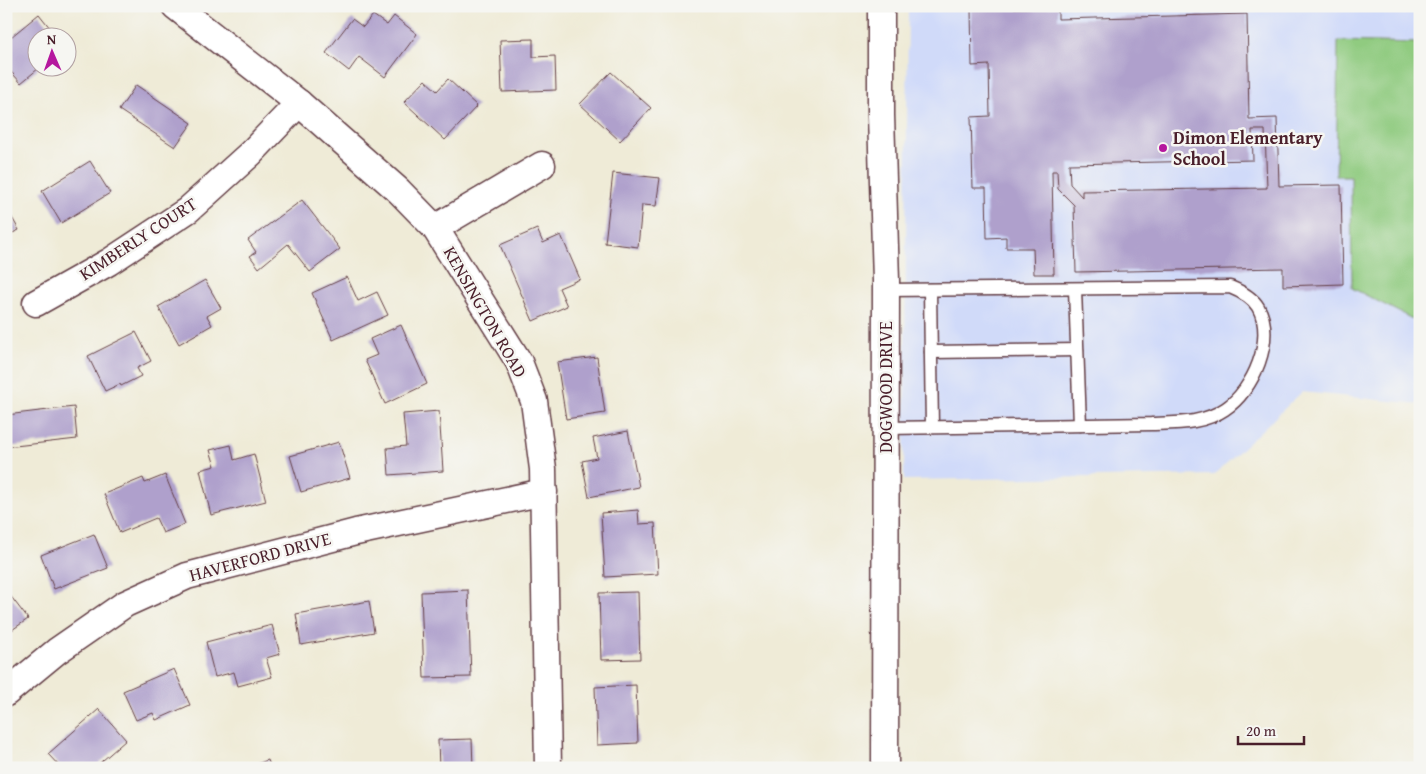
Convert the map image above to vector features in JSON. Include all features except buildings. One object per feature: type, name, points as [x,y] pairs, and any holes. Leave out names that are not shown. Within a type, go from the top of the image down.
[{"type":"street","name":"KENSINGTON ROAD","points":[[175,6],[299,104],[399,192],[435,228],[519,362],[534,401],[543,469],[548,768]]},
{"type":"street","name":"DOGWOOD DRIVE","points":[[881,6],[881,115],[886,290],[885,768]]},
{"type":"street","name":"KIMBERLY COURT","points":[[36,303],[109,262],[188,210],[251,153],[299,104]]},
{"type":"street","points":[[435,228],[542,165]]},
{"type":"street","name":"HAVERFORD DRIVE","points":[[6,694],[57,651],[125,604],[187,576],[356,532],[544,492]]},
{"type":"lane","points":[[886,290],[1230,287],[1240,291],[1257,304],[1262,314],[1264,340],[1254,376],[1247,387],[1233,403],[1200,421],[1185,423],[886,428]]},
{"type":"lane","points":[[1075,289],[1080,425]]},
{"type":"lane","points":[[930,290],[932,427]]},
{"type":"lane","points":[[931,352],[1077,350]]},
{"type":"shaded area","name":"Dimon Elementary School","points":[[908,6],[1420,6],[1420,404],[1302,392],[1214,475],[904,480]]},
{"type":"green space","points":[[1338,41],[1420,43],[1420,323],[1352,288],[1351,176],[1336,176]]},
{"type":"place","name":"Dimon Elementary School","points":[[1163,148]]}]
